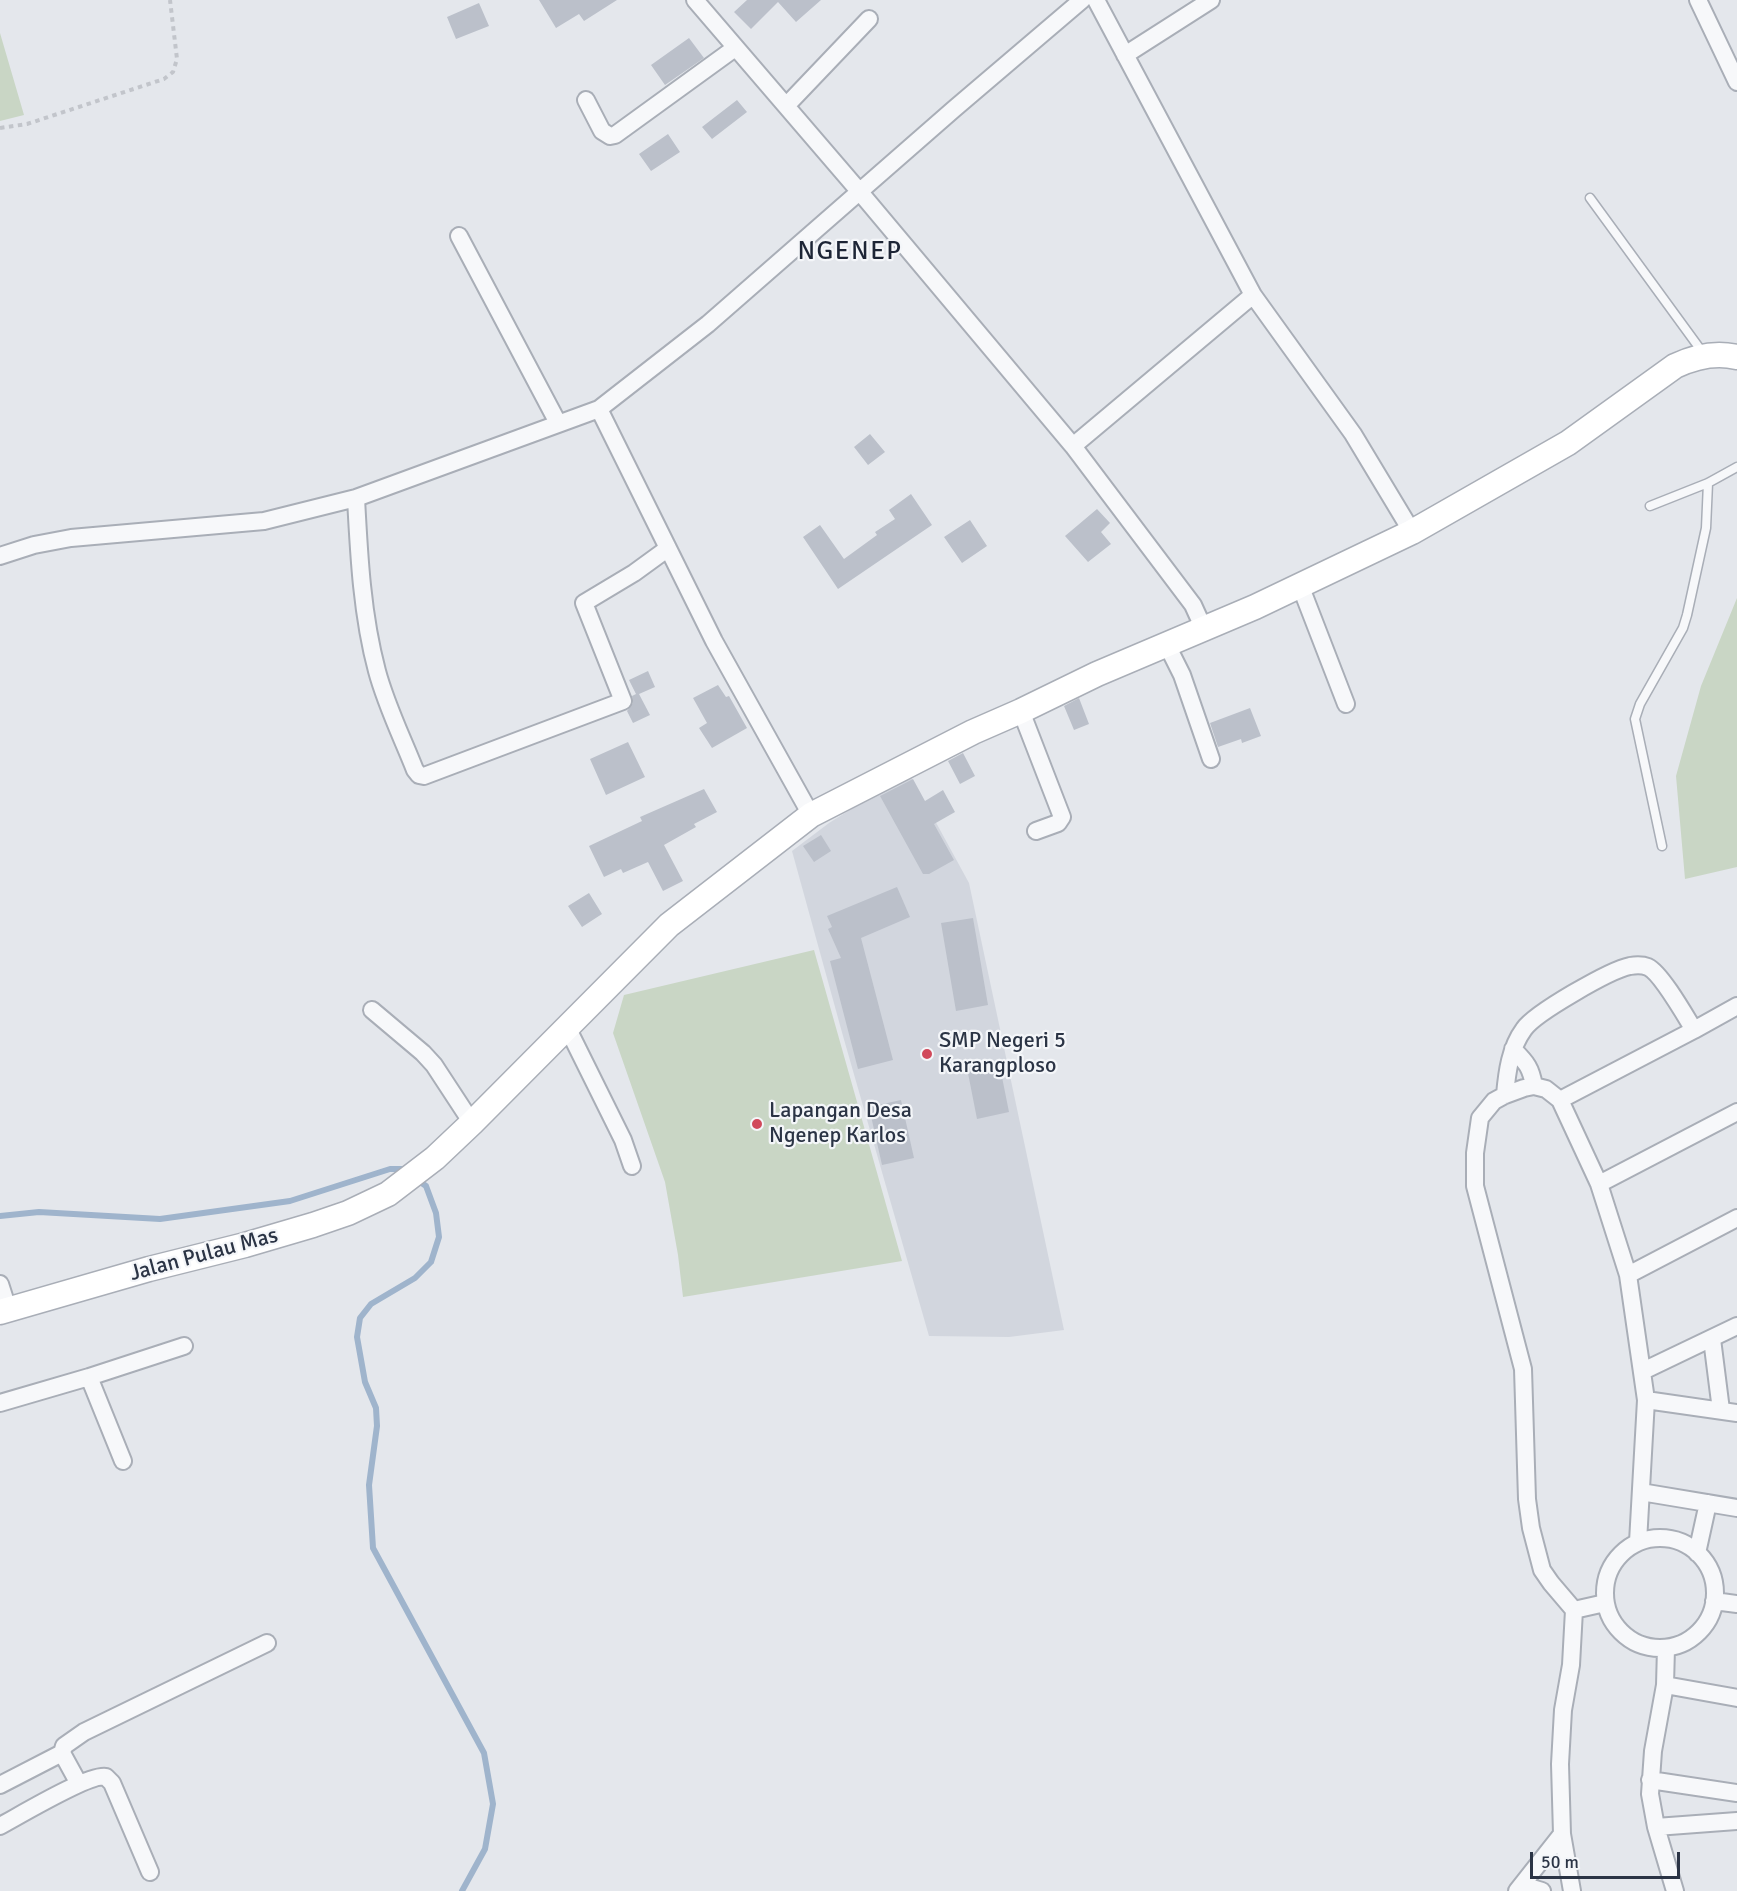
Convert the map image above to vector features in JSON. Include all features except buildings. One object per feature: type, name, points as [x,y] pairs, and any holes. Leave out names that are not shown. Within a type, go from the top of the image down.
[{"type":"street","points":[[695,0],[1073,446],[1193,605],[1203,627]]},
{"type":"street","points":[[0,556],[34,545],[71,538],[255,522],[356,498],[599,409],[708,324],[1082,0]]},
{"type":"street","points":[[1095,0],[1252,295],[1353,434],[1412,532]]},
{"type":"street","points":[[1125,55],[1211,0]]},
{"type":"street","points":[[1698,0],[1737,82]]},
{"type":"street","points":[[786,106],[869,19]]},
{"type":"street","points":[[586,100],[602,131],[610,136],[615,135],[735,48]]},
{"type":"street","points":[[459,236],[558,423]]},
{"type":"street","points":[[1073,446],[1252,295]]},
{"type":"street","name":"Jalan Pulau Mas","points":[[4,1311],[149,1269],[314,1226],[363,1207],[388,1194],[435,1158],[472,1123],[669,925],[811,815],[973,732],[1096,674],[1255,607],[1412,532],[1561,448],[1675,366],[1687,360],[1718,355],[1737,357]]},
{"type":"street","points":[[599,409],[714,641],[811,815]]},
{"type":"street","points":[[356,498],[360,573],[374,659],[383,690],[415,770],[419,775],[424,776],[623,701],[584,603],[634,573],[667,549]]},
{"type":"street","points":[[1300,585],[1346,704]]},
{"type":"street","points":[[1166,643],[1182,675],[1211,759]]},
{"type":"street","points":[[1021,711],[1062,817],[1058,823],[1036,831]]},
{"type":"street","points":[[1505,1095],[1513,1049],[1527,1024],[1540,1013],[1598,980],[1629,966],[1647,967],[1658,974],[1694,1030]]},
{"type":"street","points":[[1560,1100],[1737,1006]]},
{"type":"street","points":[[372,1010],[434,1065],[472,1123]]},
{"type":"street","points":[[567,1027],[623,1140],[632,1166]]},
{"type":"street","points":[[1513,1049],[1527,1063],[1534,1086]]},
{"type":"street","points":[[1572,1891],[1562,1834],[1560,1764],[1564,1704],[1571,1672],[1574,1610],[1542,1570],[1534,1540],[1527,1499],[1526,1412],[1521,1357],[1475,1186],[1474,1153],[1480,1118],[1494,1101],[1534,1086],[1546,1089],[1560,1100],[1599,1184],[1628,1275],[1646,1400],[1638,1542]]},
{"type":"street","points":[[1599,1184],[1737,1112]]},
{"type":"street","points":[[1628,1275],[1737,1218]]},
{"type":"street","points":[[0,1284],[4,1311]]},
{"type":"street","points":[[1643,1371],[1737,1326]]},
{"type":"street","points":[[1646,1400],[1729,1412],[1712,1339]]},
{"type":"street","points":[[0,1403],[184,1346]]},
{"type":"street","points":[[89,1377],[123,1461]]},
{"type":"street","points":[[1641,1492],[1737,1508]]},
{"type":"street","points":[[1697,1553],[1708,1503]]},
{"type":"street","points":[[1669,1539],[1684,1544],[1706,1563],[1712,1575],[1714,1601],[1706,1623],[1689,1640],[1666,1648],[1645,1646],[1627,1637],[1613,1622],[1605,1603],[1605,1585],[1611,1567],[1623,1552],[1638,1542],[1669,1539]]},
{"type":"street","points":[[1714,1601],[1737,1604]]},
{"type":"street","points":[[1574,1610],[1605,1603]]},
{"type":"street","points":[[0,1785],[62,1753],[66,1744],[84,1732],[267,1644]]},
{"type":"street","points":[[1666,1648],[1665,1685],[1654,1742],[1650,1780],[1651,1806],[1675,1891]]},
{"type":"street","points":[[1665,1685],[1737,1698]]},
{"type":"street","points":[[62,1753],[80,1784]]},
{"type":"street","points":[[0,1826],[80,1784],[100,1776],[110,1779],[150,1872]]},
{"type":"street","points":[[1650,1780],[1737,1793]]},
{"type":"street","points":[[1656,1827],[1737,1821]]},
{"type":"street","points":[[1520,1888],[1562,1834]]},
{"type":"street","points":[[1520,1888],[1542,1891]]},
{"type":"lane","points":[[1590,198],[1706,356]]},
{"type":"lane","points":[[1650,506],[1708,483],[1737,468]]},
{"type":"lane","points":[[1662,846],[1635,719],[1640,704],[1683,628],[1707,528],[1708,483]]},
{"type":"path","points":[[0,128],[27,124],[164,79],[173,72],[177,59],[170,0]]},
{"type":"shaded area","name":"SMP Negeri 5 Karangploso","points":[[909,773],[969,883],[1064,1330],[1009,1337],[929,1336],[843,1036],[792,851],[829,823]]},
{"type":"green space","points":[[0,33],[24,115],[0,121]]},
{"type":"green space","points":[[1737,598],[1737,867],[1685,879],[1676,776],[1701,686]]},
{"type":"green space","name":"Lapangan Desa Ngenep Karlos","points":[[814,950],[902,1261],[683,1297],[665,1182],[613,1033],[624,995]]},
{"type":"waterway","points":[[0,1216],[39,1212],[160,1219],[290,1201],[390,1169],[406,1171]]},
{"type":"waterway","points":[[416,1179],[426,1186],[436,1213],[439,1237],[431,1262],[415,1278],[371,1304],[360,1318],[357,1337],[365,1382],[376,1408],[377,1426],[369,1485],[373,1548],[484,1753],[493,1804],[485,1849],[462,1891]]},
{"type":"place","name":"SMP Negeri 5 Karangploso","points":[[927,1054]]},
{"type":"place","name":"Lapangan Desa Ngenep Karlos","points":[[757,1124]]},
{"type":"district","name":"NGENEP","points":[[850,252]]}]
